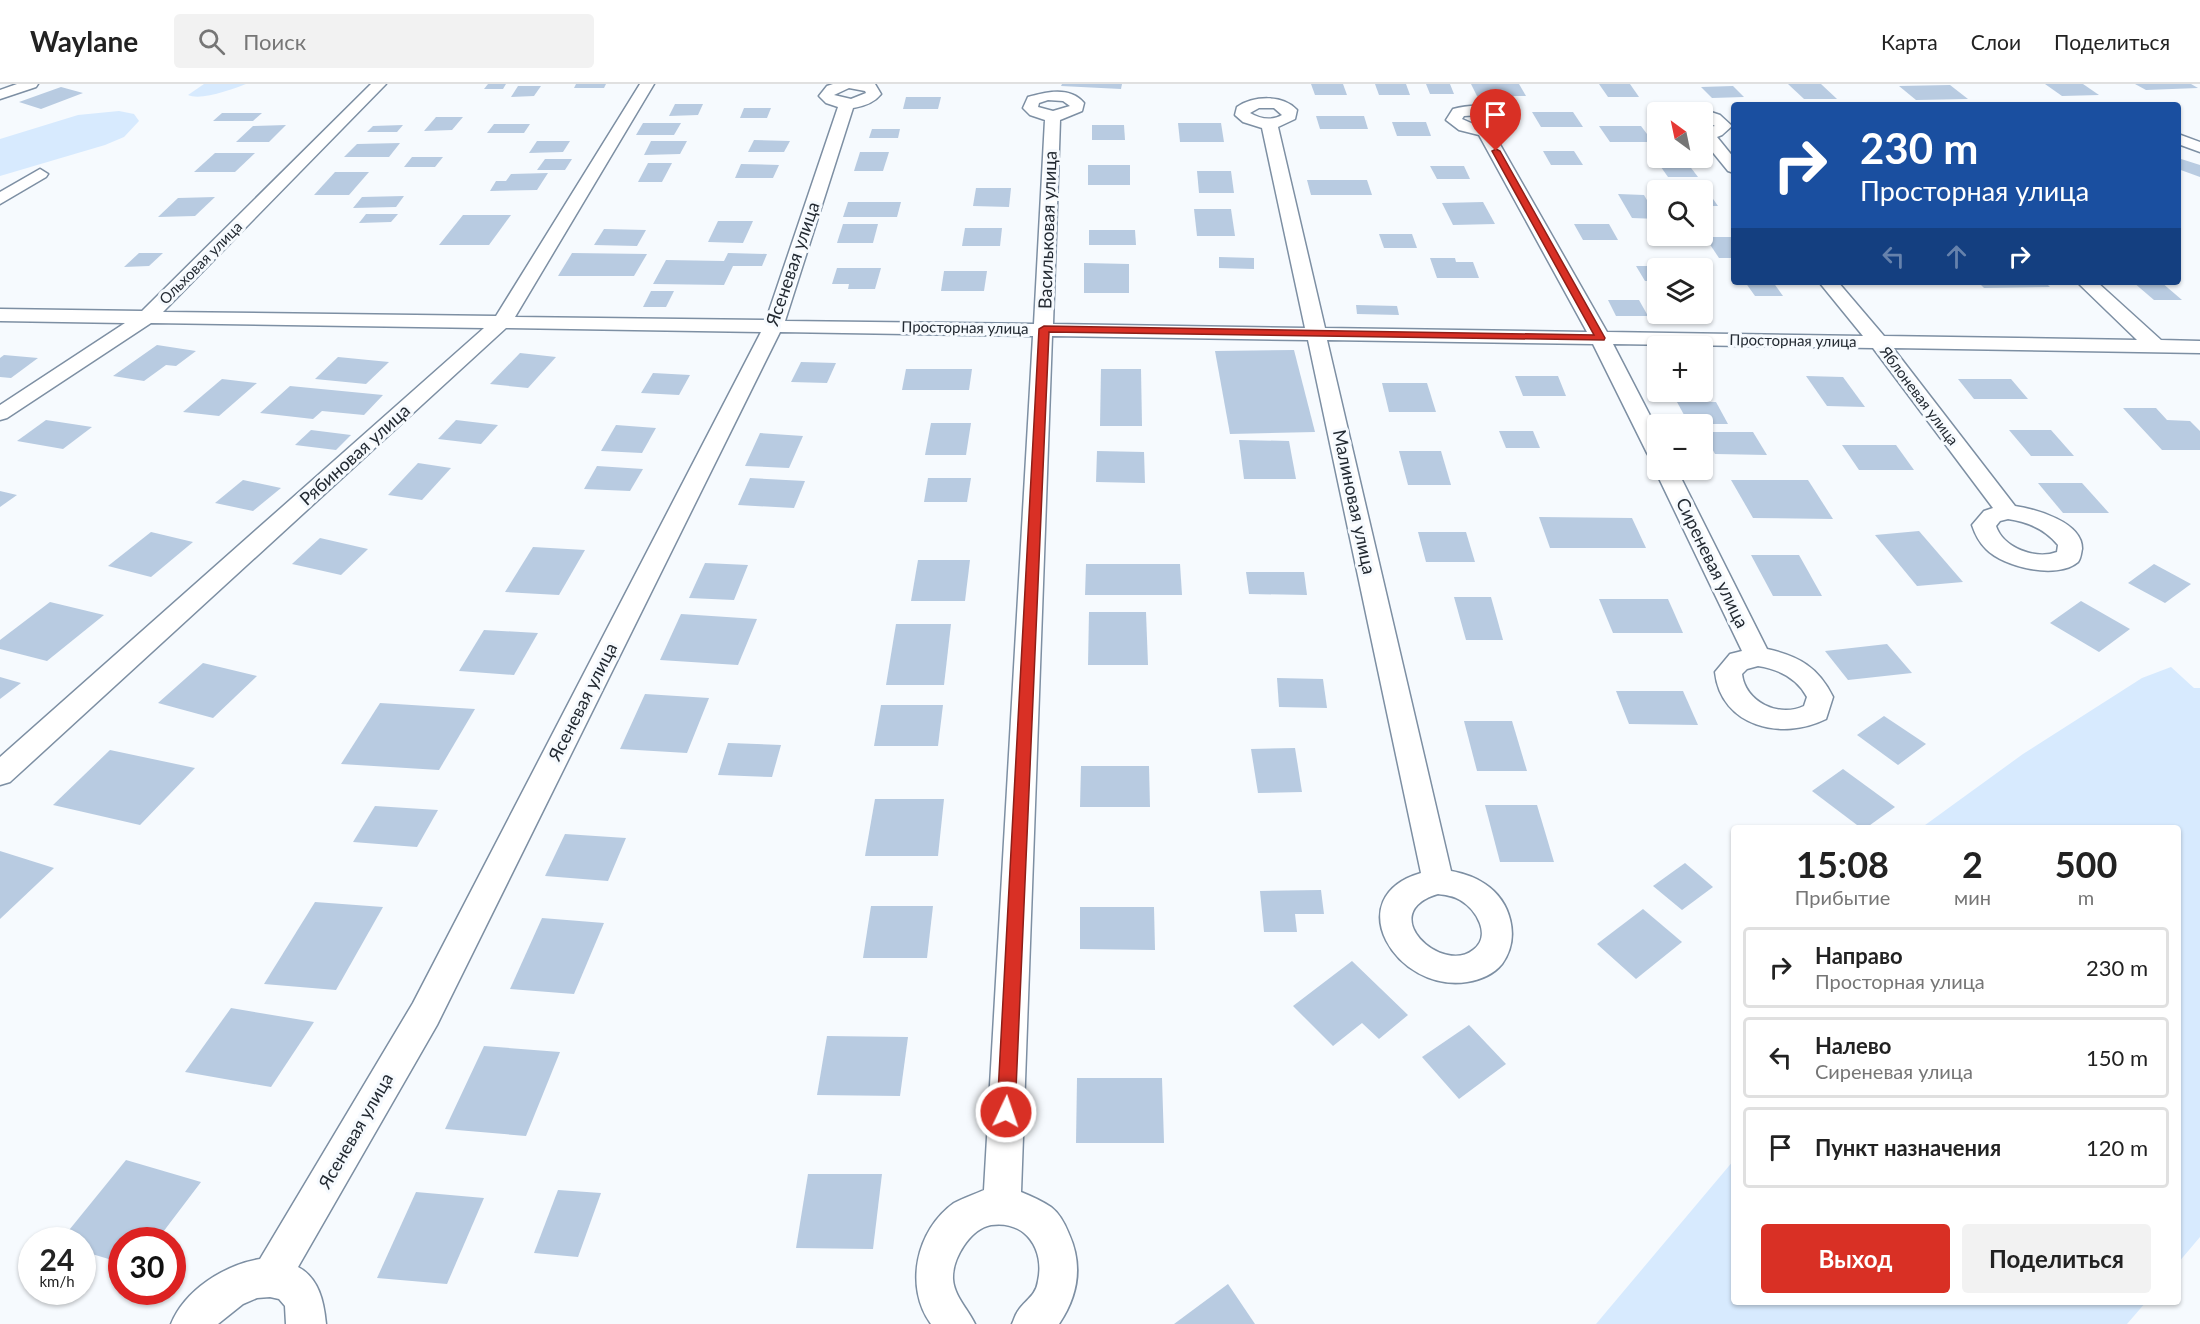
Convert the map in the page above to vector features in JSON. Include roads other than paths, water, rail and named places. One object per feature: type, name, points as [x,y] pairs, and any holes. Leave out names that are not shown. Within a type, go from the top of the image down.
[{"type":"street","points":[[0,95],[31,84]]},
{"type":"street","name":"Ольховая улица","points":[[0,414],[147,317],[379,84]]},
{"type":"street","name":"Рябиновая улица","points":[[0,774],[503,321],[647,84]]},
{"type":"street","name":"Ясеневая улица","points":[[271,1278],[425,1014],[774,325],[847,103]]},
{"type":"street","name":"Васильковая улица","points":[[1002,1206],[1053,116]]},
{"type":"street","points":[[1713,117],[1724,126],[1713,132]]},
{"type":"street","name":"Малиновая улица","points":[[1269,123],[1438,881]]},
{"type":"street","points":[[1484,130],[1600,338],[1647,431]]},
{"type":"street","points":[[2181,140],[2200,147]]},
{"type":"street","points":[[1713,144],[1731,164]]},
{"type":"street","points":[[0,199],[40,174]]},
{"type":"street","name":"Яблоневая улица","points":[[1830,285],[1878,342],[2008,512]]},
{"type":"street","points":[[2089,285],[2155,346]]},
{"type":"street","name":"Просторная улица","points":[[0,315],[2200,347]]},
{"type":"street","name":"Сиреневая улица","points":[[1670,480],[1758,657]]},
{"type":"street","points":[[955,1324],[940,1304],[934,1287],[934,1269],[939,1252],[946,1237],[970,1214],[1002,1206],[1017,1209],[1037,1220],[1052,1238],[1058,1254],[1057,1289],[1050,1305],[1032,1324]]},
{"type":"street","points":[[191,1324],[208,1305],[229,1290],[250,1281],[271,1278],[288,1281],[300,1291],[307,1307],[306,1324]]}]
